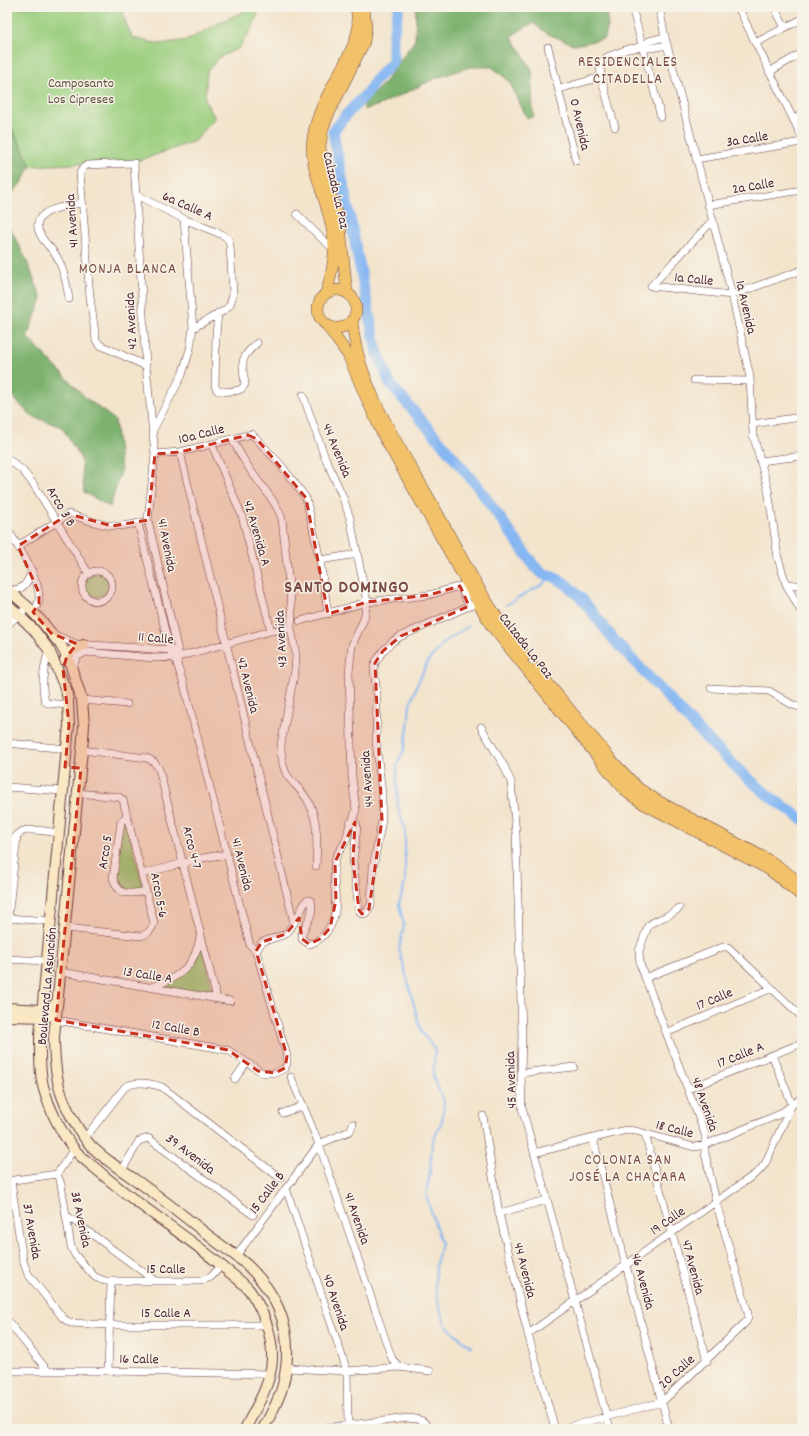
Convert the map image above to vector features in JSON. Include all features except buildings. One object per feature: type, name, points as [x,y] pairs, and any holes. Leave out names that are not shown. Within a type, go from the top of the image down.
[{"type":"main road","name":"Calzada La Paz","points":[[326,293],[332,270],[334,249],[327,208],[314,169],[312,141],[319,114],[357,34],[358,22],[356,7]]},
{"type":"main road","name":"Calzada La Paz","points":[[348,293],[340,226],[322,165],[320,146],[323,128],[328,115],[364,42],[366,27],[364,7]]},
{"type":"main road","points":[[337,290],[348,293],[356,306],[352,320],[339,327],[330,326],[322,321],[318,311],[320,300],[326,293],[337,290]]},
{"type":"main road","name":"Calzada La Paz","points":[[352,320],[357,352],[376,403],[474,580],[498,621],[520,650],[613,762],[638,788],[658,801],[772,862],[802,884]]},
{"type":"main road","name":"Calzada La Paz","points":[[326,324],[348,356],[384,434],[473,605],[491,625],[618,782],[628,793],[644,804],[770,870],[802,896]]},
{"type":"main road","name":"Boulevard La Asunción","points":[[8,589],[31,610],[51,633],[67,656],[82,700],[84,726],[81,768],[56,1020],[54,1055],[58,1082],[73,1120],[85,1138],[96,1150],[236,1256],[261,1280],[272,1295],[281,1313],[286,1332],[288,1349],[287,1368],[282,1389],[263,1429]]},
{"type":"main road","name":"Boulevard La Asunción","points":[[7,604],[34,630],[49,650],[66,690],[68,705],[69,725],[67,749],[42,1014],[40,1054],[43,1085],[50,1106],[59,1125],[74,1149],[112,1183],[208,1254],[249,1290],[259,1306],[267,1325],[272,1348],[272,1360],[270,1374],[265,1389],[244,1429]]},
{"type":"main road","points":[[66,690],[63,669],[67,656],[72,650],[84,644]]},
{"type":"main road","points":[[65,767],[81,768]]},
{"type":"main road","points":[[57,856],[73,856]]},
{"type":"main road","points":[[48,941],[64,942]]},
{"type":"main road","points":[[7,1008],[42,1014],[47,1017],[51,1014],[58,998]]},
{"type":"main road","points":[[7,1016],[42,1014]]},
{"type":"main road","points":[[87,1161],[96,1150]]},
{"type":"main road","points":[[137,1202],[147,1188]]},
{"type":"main road","points":[[208,1254],[217,1242]]},
{"type":"main road","points":[[272,1348],[288,1349]]},
{"type":"main road","points":[[255,1408],[270,1416]]},
{"type":"street","points":[[632,7],[661,117]]},
{"type":"street","name":"1a Avenida","points":[[659,7],[667,45],[732,295],[750,381],[752,424],[755,443],[768,489],[778,558],[786,584],[802,613]]},
{"type":"street","points":[[738,7],[802,137]]},
{"type":"street","points":[[774,7],[785,28]]},
{"type":"street","points":[[755,43],[802,19]]},
{"type":"street","points":[[642,47],[649,41],[665,37]]},
{"type":"street","points":[[615,127],[600,65],[607,57],[628,50],[667,45]]},
{"type":"street","name":"0 Avenida","points":[[548,47],[576,161]]},
{"type":"street","points":[[770,72],[802,53]]},
{"type":"street","points":[[559,88],[602,76]]},
{"type":"street","points":[[794,119],[802,114]]},
{"type":"street","name":"3a Calle","points":[[696,159],[802,142]]},
{"type":"street","name":"42 Avenida","points":[[82,168],[87,165],[134,163],[146,366],[155,454]]},
{"type":"street","name":"41 Avenida","points":[[82,168],[80,174],[82,203],[90,297],[96,340],[98,343],[146,366]]},
{"type":"street","name":"2a Calle","points":[[708,205],[802,190]]},
{"type":"street","name":"6a Calle A","points":[[136,195],[184,219],[223,235],[228,239],[230,245],[233,294],[230,305],[218,313]]},
{"type":"street","points":[[69,298],[66,281],[58,259],[40,235],[38,224],[42,215],[47,211],[82,203]]},
{"type":"street","points":[[297,214],[334,249]]},
{"type":"street","points":[[153,430],[182,375],[190,349],[193,328],[184,219]]},
{"type":"street","name":"1a Calle","points":[[712,220],[651,286],[732,295],[802,270]]},
{"type":"street","points":[[193,328],[218,313]]},
{"type":"street","points":[[218,313],[215,386],[217,390],[222,392],[241,389],[244,387],[245,384],[242,361],[248,351],[257,343]]},
{"type":"street","points":[[694,380],[750,381]]},
{"type":"street","name":"44 Avenida","points":[[294,923],[306,901],[310,900],[312,909],[311,918],[301,935],[305,942],[313,944],[330,928],[334,914],[336,900],[336,855],[344,843],[356,810],[352,777],[349,672],[352,645],[364,618],[367,602],[350,518],[342,495],[324,454],[303,395]]},
{"type":"street","points":[[752,424],[802,417]]},
{"type":"street","name":"10a Calle","points":[[155,454],[180,452],[252,434],[280,464],[306,498],[320,560]]},
{"type":"street","name":"43 Avenida","points":[[232,439],[251,471],[269,494],[280,512],[282,519],[292,613],[291,628],[296,655],[295,670],[281,744],[281,752],[287,775],[308,801],[312,811],[317,840],[316,866]]},
{"type":"street","name":"42 Avenida A","points":[[212,444],[242,516],[271,631]]},
{"type":"street","name":"42 Avenida","points":[[180,452],[225,644],[294,923]]},
{"type":"street","name":"41 Avenida","points":[[155,454],[148,520],[176,657],[250,945],[256,951],[287,1056],[285,1068]]},
{"type":"street","points":[[760,461],[802,456]]},
{"type":"street","name":"Arco 3 B","points":[[7,458],[23,471],[34,485],[89,574]]},
{"type":"street","points":[[18,546],[69,514],[96,524],[112,526],[123,526],[148,520]]},
{"type":"street","name":"41 Avenida","points":[[138,523],[170,650]]},
{"type":"street","points":[[7,529],[32,571],[39,593],[39,604],[31,610],[18,614],[7,625]]},
{"type":"street","points":[[328,614],[320,560],[358,554]]},
{"type":"street","points":[[8,589],[15,590],[22,588],[29,579],[32,571]]},
{"type":"street","points":[[98,571],[107,575],[112,584],[110,593],[106,597],[93,600],[85,594],[82,585],[83,581],[89,574],[98,571]]},
{"type":"street","points":[[786,584],[797,585],[802,588]]},
{"type":"street","points":[[300,622],[367,602],[429,595],[460,586],[473,605]]},
{"type":"street","name":"44 Avenida","points":[[352,822],[357,826],[353,861],[359,910],[362,914],[366,913],[371,905],[373,867],[382,820],[382,794],[376,741],[377,695],[374,669],[375,663],[382,651],[401,636],[473,605]]},
{"type":"street","points":[[225,644],[271,631],[291,628]]},
{"type":"street","name":"11 Calle","points":[[51,633],[76,644],[170,650],[176,657]]},
{"type":"street","name":"11 Calle","points":[[72,668],[77,657],[86,652],[154,658],[176,657],[225,644]]},
{"type":"street","points":[[49,650],[43,669],[43,696],[47,703],[68,705]]},
{"type":"street","points":[[711,688],[770,691],[791,704],[802,708]]},
{"type":"street","points":[[82,700],[128,704]]},
{"type":"street","name":"45 Avenida","points":[[481,726],[504,766],[511,782],[516,833],[522,1034],[522,1108],[610,1429]]},
{"type":"street","points":[[7,743],[67,749]]},
{"type":"street","name":"Arco 4-7","points":[[82,750],[146,758],[154,762],[159,769],[217,999]]},
{"type":"street","points":[[7,787],[63,791]]},
{"type":"street","name":"Arco 5-6","points":[[66,928],[137,936],[145,935],[151,930],[154,923],[122,799],[119,797],[78,793]]},
{"type":"street","name":"Arco 5","points":[[127,815],[121,822],[112,878],[120,891],[126,894],[146,891]]},
{"type":"street","points":[[7,848],[16,836],[23,831],[28,830],[59,833]]},
{"type":"street","points":[[16,836],[8,918],[50,921]]},
{"type":"street","points":[[142,874],[227,854]]},
{"type":"street","name":"48 Avenida","points":[[679,908],[672,914],[651,923],[648,926],[638,956],[705,1134],[705,1153],[716,1202],[748,1313],[748,1318]]},
{"type":"street","points":[[256,951],[262,942],[286,934],[294,923]]},
{"type":"street","name":"Arco 4-7","points":[[149,987],[166,982],[185,971],[194,957],[200,931]]},
{"type":"street","points":[[645,978],[728,947],[802,1017]]},
{"type":"street","points":[[7,959],[47,961]]},
{"type":"street","name":"13 Calle A","points":[[61,972],[230,1001]]},
{"type":"street","name":"17 Calle","points":[[666,1033],[772,988]]},
{"type":"street","name":"12 Calle B","points":[[56,1020],[228,1050],[258,1071],[268,1074],[285,1068]]},
{"type":"street","name":"17 Calle A","points":[[688,1089],[802,1043]]},
{"type":"street","points":[[772,1055],[792,1104]]},
{"type":"street","points":[[235,1079],[246,1063]]},
{"type":"street","points":[[521,1073],[574,1067]]},
{"type":"street","name":"41 Avenida","points":[[291,1077],[319,1144],[392,1359],[399,1367]]},
{"type":"street","points":[[85,1138],[125,1087],[132,1082],[151,1084],[162,1087],[280,1178]]},
{"type":"street","name":"18 Calle","points":[[534,1153],[626,1130],[694,1147],[705,1145],[778,1115],[802,1098]]},
{"type":"street","name":"19 Calle","points":[[528,1334],[762,1168],[792,1104]]},
{"type":"street","points":[[283,1113],[303,1106]]},
{"type":"street","name":"44 Avenida","points":[[483,1116],[499,1213],[528,1334],[555,1429]]},
{"type":"street","points":[[319,1144],[350,1131],[353,1124]]},
{"type":"street","name":"47 Avenida","points":[[645,1134],[706,1361]]},
{"type":"street","name":"39 Avenida","points":[[122,1170],[140,1141],[148,1138],[253,1215]]},
{"type":"street","name":"46 Avenida","points":[[593,1139],[669,1429]]},
{"type":"street","name":"15 Calle B","points":[[236,1256],[319,1144]]},
{"type":"street","points":[[9,1181],[57,1174],[74,1149]]},
{"type":"street","name":"38 Avenida","points":[[57,1174],[61,1184],[70,1240],[75,1255],[95,1277],[108,1282]]},
{"type":"street","name":"37 Avenida","points":[[9,1181],[23,1261],[28,1274],[66,1321]]},
{"type":"street","name":"40 Avenida","points":[[286,1188],[347,1371],[348,1426]]},
{"type":"street","points":[[499,1213],[547,1200]]},
{"type":"street","points":[[66,1216],[154,1280]]},
{"type":"street","name":"15 Calle","points":[[108,1282],[204,1280],[211,1277],[222,1266]]},
{"type":"street","points":[[108,1282],[108,1370]]},
{"type":"street","name":"20 Calle","points":[[560,1429],[662,1402],[746,1322],[748,1318]]},
{"type":"street","points":[[7,1320],[10,1327],[47,1370]]},
{"type":"street","name":"15 Calle A","points":[[66,1321],[70,1323],[109,1325],[267,1325]]},
{"type":"street","points":[[287,1368],[347,1371],[399,1367],[430,1371]]},
{"type":"street","name":"16 Calle","points":[[7,1370],[108,1370],[270,1374]]},
{"type":"street","points":[[316,1429],[408,1418],[422,1421],[428,1429]]},
{"type":"highlighted area","points":[[248,435],[257,439],[306,498],[328,614],[367,602],[429,595],[460,586],[469,606],[401,636],[383,651],[375,663],[382,820],[369,909],[362,914],[359,910],[353,861],[355,822],[335,862],[336,900],[330,928],[320,939],[309,944],[302,939],[299,918],[286,934],[262,942],[256,951],[287,1056],[285,1068],[275,1073],[258,1071],[228,1050],[56,1020],[81,768],[65,767],[69,725],[63,669],[67,656],[77,644],[51,633],[33,612],[39,604],[39,593],[18,546],[69,514],[112,526],[148,520],[155,454],[180,452]]},
{"type":"green space","name":"Camposanto Los Cipreses","points":[[7,7],[122,7],[126,24],[133,38],[159,44],[188,40],[253,7],[260,7],[253,27],[239,48],[220,57],[207,71],[205,101],[215,118],[195,141],[138,161],[31,166],[7,118]]},
{"type":"green space","points":[[416,7],[606,7],[608,27],[604,39],[575,45],[548,34],[533,23],[511,36],[532,70],[533,117],[527,118],[509,81],[492,67],[470,67],[434,79],[382,104],[364,110],[364,104],[384,83],[415,40]]},
{"type":"green space","points":[[7,118],[31,166],[22,182],[7,200]]},
{"type":"green space","points":[[7,222],[26,259],[42,299],[27,337],[86,398],[115,420],[121,471],[110,507],[84,492],[81,459],[62,427],[31,416],[7,391]]},
{"type":"green space","points":[[97,573],[105,577],[109,585],[105,593],[97,597],[89,593],[85,585],[89,577]]},
{"type":"green space","points":[[126,820],[144,890],[121,890],[114,878],[123,823]]},
{"type":"green space","points":[[202,943],[214,996],[158,986],[167,984],[181,976],[195,959]]},
{"type":"waterway","points":[[399,7],[393,36],[393,62],[377,78],[367,93],[346,115],[333,132],[376,348],[390,384],[478,487],[535,567],[543,574],[553,576],[566,584],[582,599],[614,640],[704,736],[743,774],[769,796],[802,819]]},
{"type":"waterway","points":[[506,605],[541,585],[553,576]]},
{"type":"waterway","points":[[469,626],[446,641],[428,661],[419,680],[410,704],[404,750],[397,765],[397,782],[398,808],[405,830],[405,883],[399,904],[404,926],[399,949],[421,1031],[435,1050],[433,1076],[444,1102],[442,1121],[432,1143],[430,1172],[426,1195],[441,1243],[436,1265],[435,1283],[439,1306],[446,1326],[471,1347]]},
{"type":"district","name":"RESIDENCIALES CITADELLA","points":[[628,70]]},
{"type":"district","name":"MONJA BLANCA","points":[[128,268]]},
{"type":"district","name":"SANTO DOMINGO","points":[[347,586]]},
{"type":"district","name":"COLONIA SAN JOSÉ LA CHACARA","points":[[628,1168]]}]
